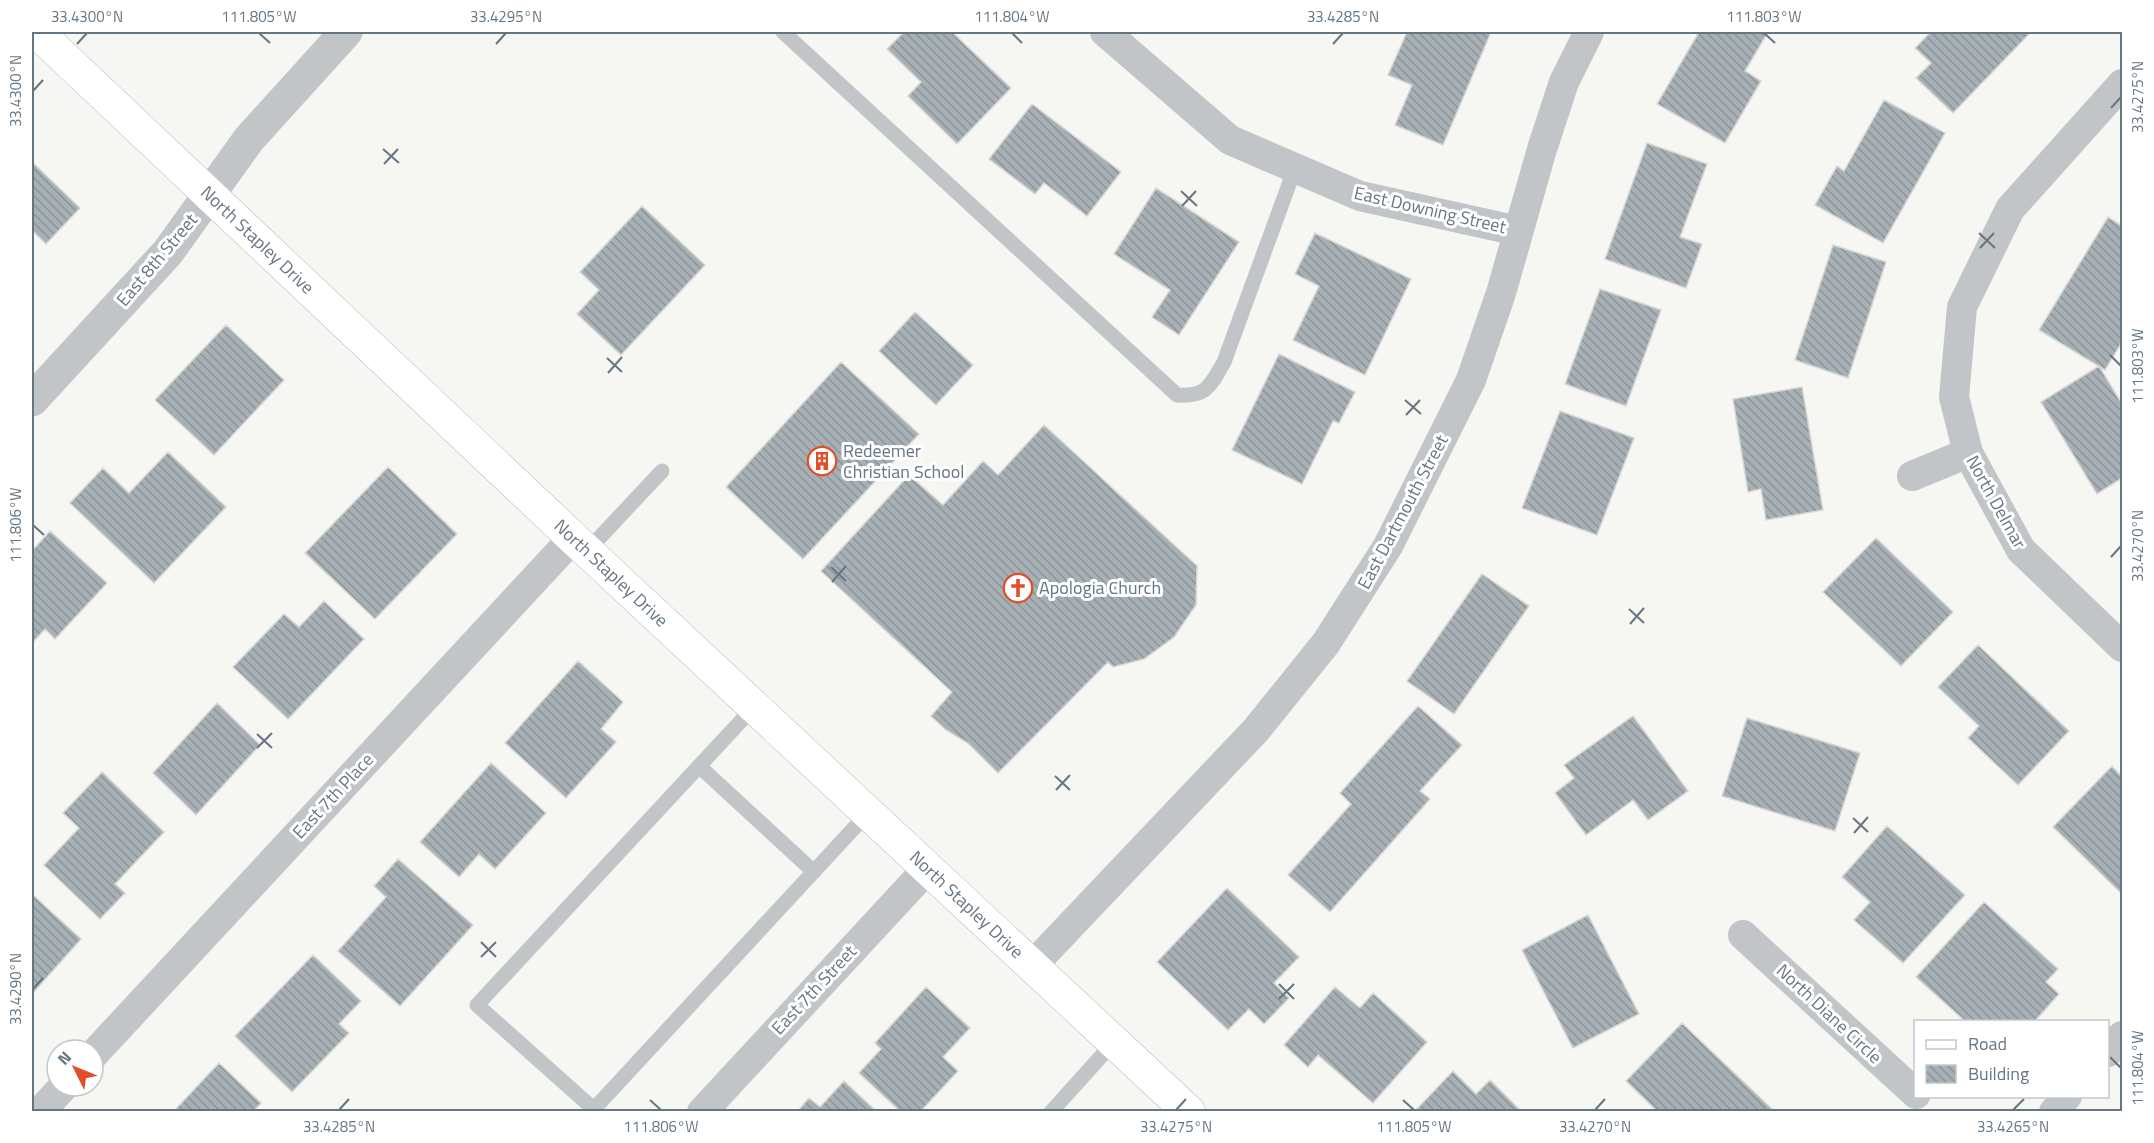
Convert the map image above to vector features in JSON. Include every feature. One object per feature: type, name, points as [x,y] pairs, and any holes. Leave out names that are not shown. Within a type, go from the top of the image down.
[{"type":"main road","name":"North Stapley Drive","points":[[41,40],[211,195],[580,544],[1189,1112]]},
{"type":"street","name":"East 8th Street","points":[[32,400],[168,252],[249,139],[346,32]]},
{"type":"street","name":"East Downing Street","points":[[1105,32],[1230,140],[1360,196],[1518,231]]},
{"type":"street","name":"East Dartmouth Street","points":[[1032,966],[1256,730],[1326,643],[1388,546],[1471,380],[1501,293],[1563,82],[1589,32]]},
{"type":"street","name":"North Delmar","points":[[2122,84],[2010,209],[1962,307],[1954,397],[1968,453],[2021,550],[2122,647]]},
{"type":"street","points":[[1912,476],[1968,453]]},
{"type":"street","name":"East 7th Place","points":[[105,1042],[580,544]]},
{"type":"street","name":"East 7th Street","points":[[702,1112],[927,869]]},
{"type":"street","name":"North Diane Circle","points":[[1743,935],[1914,1092]]},
{"type":"street","points":[[2109,1051],[2122,1036]]},
{"type":"street","points":[[40,1112],[53,1098]]},
{"type":"street","name":"North Diane Circle","points":[[1920,1098],[1935,1112]]},
{"type":"street","points":[[2054,1112],[2065,1098]]},
{"type":"lane","points":[[783,32],[1178,395],[1194,396],[1208,389],[1224,362],[1295,168]]},
{"type":"lane","points":[[580,544],[662,471]]},
{"type":"lane","points":[[754,707],[477,1005],[596,1110],[868,813]]},
{"type":"lane","points":[[699,766],[814,873]]},
{"type":"lane","points":[[1051,1112],[1114,1042]]},
{"type":"building","points":[[904,32],[952,32],[1011,88],[957,144],[908,96],[921,82],[887,49]]},
{"type":"building","points":[[1407,32],[1491,32],[1443,145],[1395,125],[1412,85],[1388,75]]},
{"type":"building","points":[[1699,32],[1768,32],[1745,71],[1761,81],[1725,143],[1657,104]]},
{"type":"building","points":[[1931,32],[2031,32],[1953,113],[1916,78],[1931,63],[1915,48]]},
{"type":"building","points":[[1884,100],[1945,133],[1883,243],[1815,205],[1837,166],[1844,171]]},
{"type":"building","points":[[1032,104],[1121,172],[1087,216],[1044,183],[1035,194],[989,159]]},
{"type":"building","points":[[1647,143],[1707,164],[1680,237],[1702,244],[1686,288],[1605,259]]},
{"type":"building","points":[[32,162],[80,208],[46,244],[32,230]]},
{"type":"building","points":[[1156,188],[1239,242],[1179,335],[1152,317],[1170,290],[1114,254]]},
{"type":"building","points":[[642,206],[705,265],[621,355],[577,314],[599,290],[580,272]]},
{"type":"building","points":[[2108,217],[2122,226],[2122,342],[2105,370],[2039,330]]},
{"type":"building","points":[[1315,233],[1411,279],[1365,375],[1293,340],[1319,286],[1295,274]]},
{"type":"building","points":[[1833,245],[1886,262],[1848,378],[1795,360]]},
{"type":"building","points":[[1600,289],[1661,310],[1626,406],[1565,384]]},
{"type":"building","points":[[915,312],[973,365],[936,405],[879,351]]},
{"type":"building","points":[[226,325],[284,380],[214,455],[155,400]]},
{"type":"building","points":[[1279,354],[1355,392],[1339,423],[1333,421],[1302,484],[1232,450]]},
{"type":"building","name":"Redeemer Christian School","points":[[841,362],[919,434],[803,559],[726,487]]},
{"type":"building","points":[[2099,366],[2122,404],[2122,478],[2097,494],[2041,402]]},
{"type":"building","points":[[1802,387],[1823,510],[1766,520],[1761,489],[1748,492],[1733,399]]},
{"type":"building","points":[[1560,411],[1634,438],[1597,535],[1522,508]]},
{"type":"building","name":"Apologia Church","points":[[1044,425],[1197,566],[1196,605],[1174,637],[1144,659],[1113,667],[1108,662],[998,773],[968,743],[946,730],[931,716],[952,692],[821,571],[909,475],[943,505],[983,461],[998,475]]},
{"type":"building","points":[[168,452],[226,507],[154,583],[70,503],[103,468],[129,493]]},
{"type":"building","points":[[388,467],[457,534],[375,619],[305,553]]},
{"type":"building","points":[[50,531],[107,583],[55,639],[45,629],[32,643],[32,551]]},
{"type":"building","points":[[1876,538],[1953,612],[1901,666],[1823,592]]},
{"type":"building","points":[[1482,574],[1529,606],[1454,714],[1407,681]]},
{"type":"building","points":[[324,601],[364,639],[288,719],[233,667],[284,614],[299,627]]},
{"type":"building","points":[[1978,645],[2069,731],[2018,785],[1968,738],[1979,726],[1938,687]]},
{"type":"building","points":[[578,661],[623,702],[601,729],[616,742],[566,798],[505,743]]},
{"type":"building","points":[[217,703],[260,745],[196,815],[153,773]]},
{"type":"building","points":[[1418,706],[1462,745],[1420,791],[1430,799],[1330,912],[1288,875],[1351,804],[1340,793]]},
{"type":"building","points":[[1633,716],[1688,791],[1648,820],[1633,800],[1586,835],[1555,793],[1574,778],[1564,765]]},
{"type":"building","points":[[1747,718],[1860,753],[1835,831],[1722,796]]},
{"type":"building","points":[[491,763],[546,813],[495,869],[479,854],[459,877],[420,842]]},
{"type":"building","points":[[2112,766],[2122,777],[2122,894],[2053,827]]},
{"type":"building","points":[[102,772],[164,832],[115,884],[125,893],[100,919],[44,865],[79,828],[63,813]]},
{"type":"building","points":[[1887,826],[1965,895],[1903,963],[1854,920],[1870,902],[1842,877]]},
{"type":"building","points":[[398,859],[473,925],[400,1006],[338,951],[386,897],[374,886]]},
{"type":"building","points":[[1227,888],[1299,957],[1274,983],[1289,998],[1264,1024],[1249,1009],[1228,1030],[1157,962]]},
{"type":"building","points":[[32,894],[81,939],[32,994]]},
{"type":"building","points":[[1984,902],[2058,969],[2046,982],[2059,994],[2036,1020],[1964,1020],[1916,977]]},
{"type":"building","points":[[1588,915],[1639,1014],[1573,1048],[1522,950]]},
{"type":"building","points":[[313,955],[361,1001],[339,1024],[349,1033],[292,1092],[235,1036]]},
{"type":"building","points":[[926,987],[970,1028],[943,1057],[958,1071],[920,1112],[901,1112],[859,1073],[881,1049],[875,1043]]},
{"type":"building","points":[[1335,987],[1360,1008],[1373,993],[1427,1042],[1373,1103],[1318,1055],[1308,1067],[1284,1045]]},
{"type":"building","points":[[1682,1023],[1772,1109],[1770,1112],[1658,1112],[1626,1081]]},
{"type":"building","points":[[219,1063],[261,1103],[253,1112],[173,1112]]},
{"type":"building","points":[[1453,1071],[1476,1094],[1490,1080],[1522,1112],[1414,1112]]},
{"type":"building","points":[[844,1081],[877,1112],[797,1112],[809,1098],[820,1107]]},
{"type":"place","name":"Redeemer Christian School","points":[[822,461]]},
{"type":"place","name":"Apologia Church","points":[[1018,588]]}]
